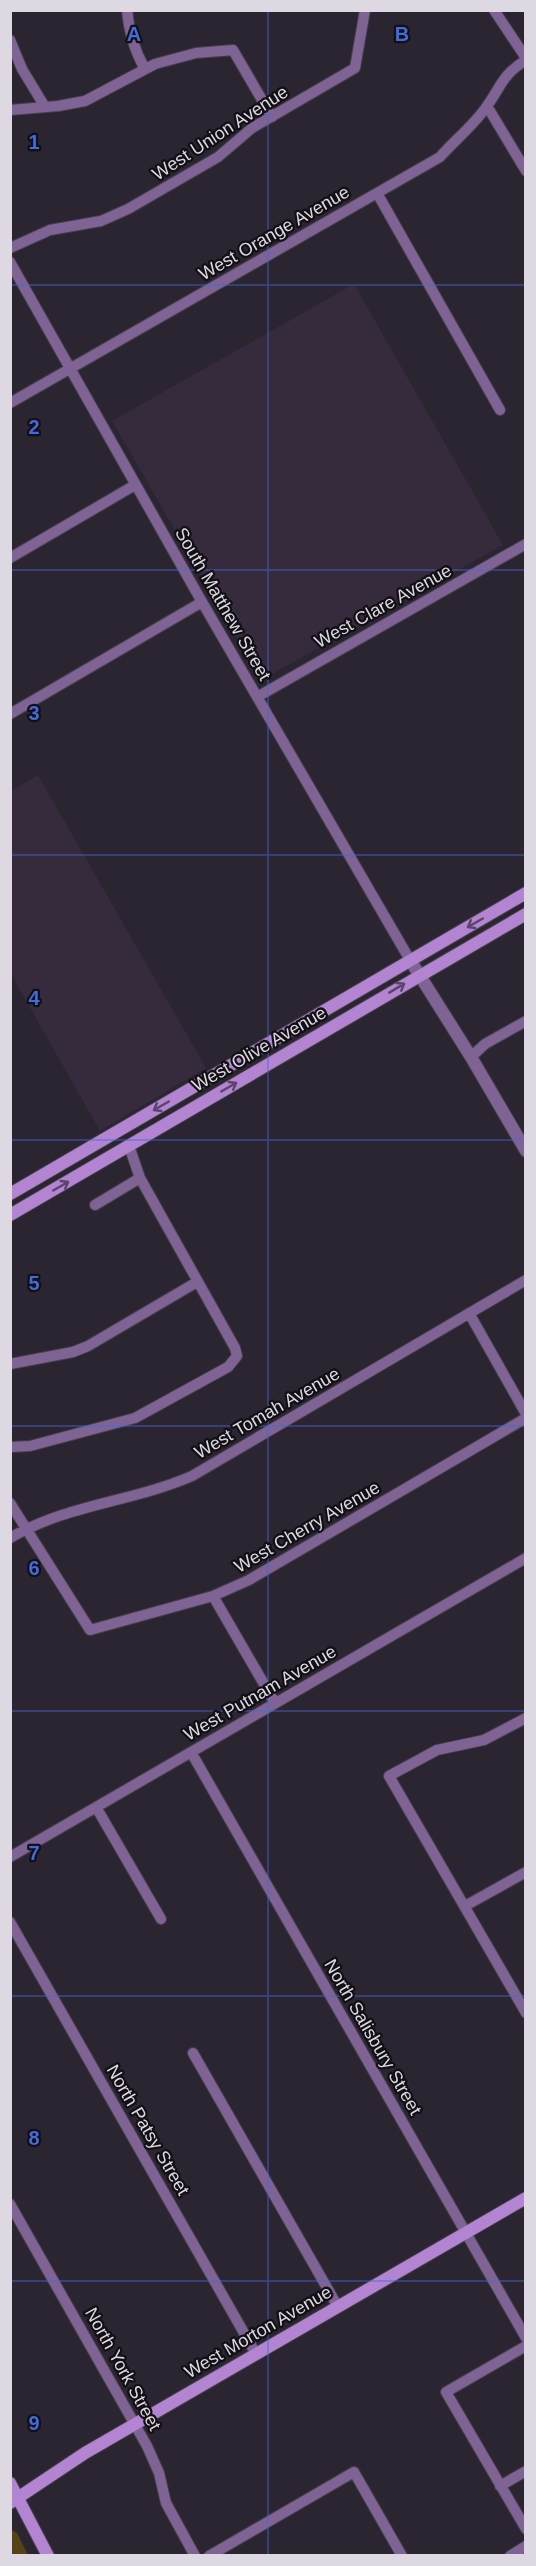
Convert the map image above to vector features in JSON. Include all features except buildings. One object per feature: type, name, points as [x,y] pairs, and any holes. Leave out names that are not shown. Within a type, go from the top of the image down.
[{"type":"main road","name":"West Olive Avenue","points":[[10,1194],[525,894]]},
{"type":"main road","name":"West Olive Avenue","points":[[10,1215],[525,914]]},
{"type":"main road","name":"West Morton Avenue","points":[[14,2500],[57,2470],[525,2198]]},
{"type":"main road","points":[[10,2483],[14,2500],[48,2556]]},
{"type":"street","points":[[127,10],[131,39],[145,69]]},
{"type":"street","name":"West Union Avenue","points":[[10,248],[50,230],[91,224],[116,215],[218,157],[252,128],[355,68],[365,10]]},
{"type":"street","points":[[494,10],[525,59]]},
{"type":"street","points":[[10,40],[22,69],[45,107]]},
{"type":"street","points":[[10,110],[85,101],[145,69],[184,55],[233,50],[272,117]]},
{"type":"street","name":"West Orange Avenue","points":[[10,403],[440,157],[487,106],[499,84],[525,59]]},
{"type":"street","points":[[487,106],[525,171]]},
{"type":"street","points":[[377,193],[500,410]]},
{"type":"street","name":"South Matthew Street","points":[[10,262],[202,602],[410,960]]},
{"type":"street","points":[[10,558],[135,484]]},
{"type":"street","name":"West Clare Avenue","points":[[257,697],[525,544]]},
{"type":"street","points":[[10,714],[202,602]]},
{"type":"street","points":[[410,960],[471,1056],[524,1146]]},
{"type":"street","points":[[471,1056],[485,1044],[525,1021]]},
{"type":"street","points":[[10,1448],[30,1446],[135,1418],[228,1367],[237,1356],[235,1348],[140,1178],[129,1146]]},
{"type":"street","points":[[95,1205],[140,1178]]},
{"type":"street","name":"West Tomah Avenue","points":[[10,1538],[26,1528],[62,1513],[142,1494],[192,1476],[525,1280]]},
{"type":"street","points":[[10,1364],[72,1352],[88,1346],[197,1282]]},
{"type":"street","points":[[469,1313],[525,1416]]},
{"type":"street","name":"West Cherry Avenue","points":[[26,1528],[90,1630],[213,1596],[260,1575],[525,1416]]},
{"type":"street","points":[[10,1503],[26,1528]]},
{"type":"street","name":"West Putnam Avenue","points":[[10,1857],[525,1558]]},
{"type":"street","points":[[213,1596],[275,1703]]},
{"type":"street","points":[[525,1718],[484,1740],[437,1749],[390,1776],[525,2013]]},
{"type":"street","name":"North Salisbury Street","points":[[191,1752],[525,2338]]},
{"type":"street","points":[[96,1807],[161,1919]]},
{"type":"street","points":[[465,1906],[525,1872]]},
{"type":"street","name":"North Patsy Street","points":[[10,1922],[256,2354]]},
{"type":"street","points":[[193,2053],[338,2307]]},
{"type":"street","name":"North York Street","points":[[10,2204],[155,2462],[165,2503],[195,2556]]},
{"type":"street","points":[[525,2346],[446,2392],[525,2529]]},
{"type":"street","points":[[500,2486],[525,2471]]},
{"type":"street","points":[[209,2556],[354,2472],[402,2556]]},
{"type":"street","points":[[510,2556],[525,2546]]},
{"type":"shaded area","points":[[354,284],[503,545],[265,678],[259,676],[112,421]]},
{"type":"shaded area","points":[[38,775],[206,1068],[100,1131],[11,974],[11,791]]},
{"type":"shaded area","points":[[10,2529],[17,2533],[28,2555],[11,2555]]}]
